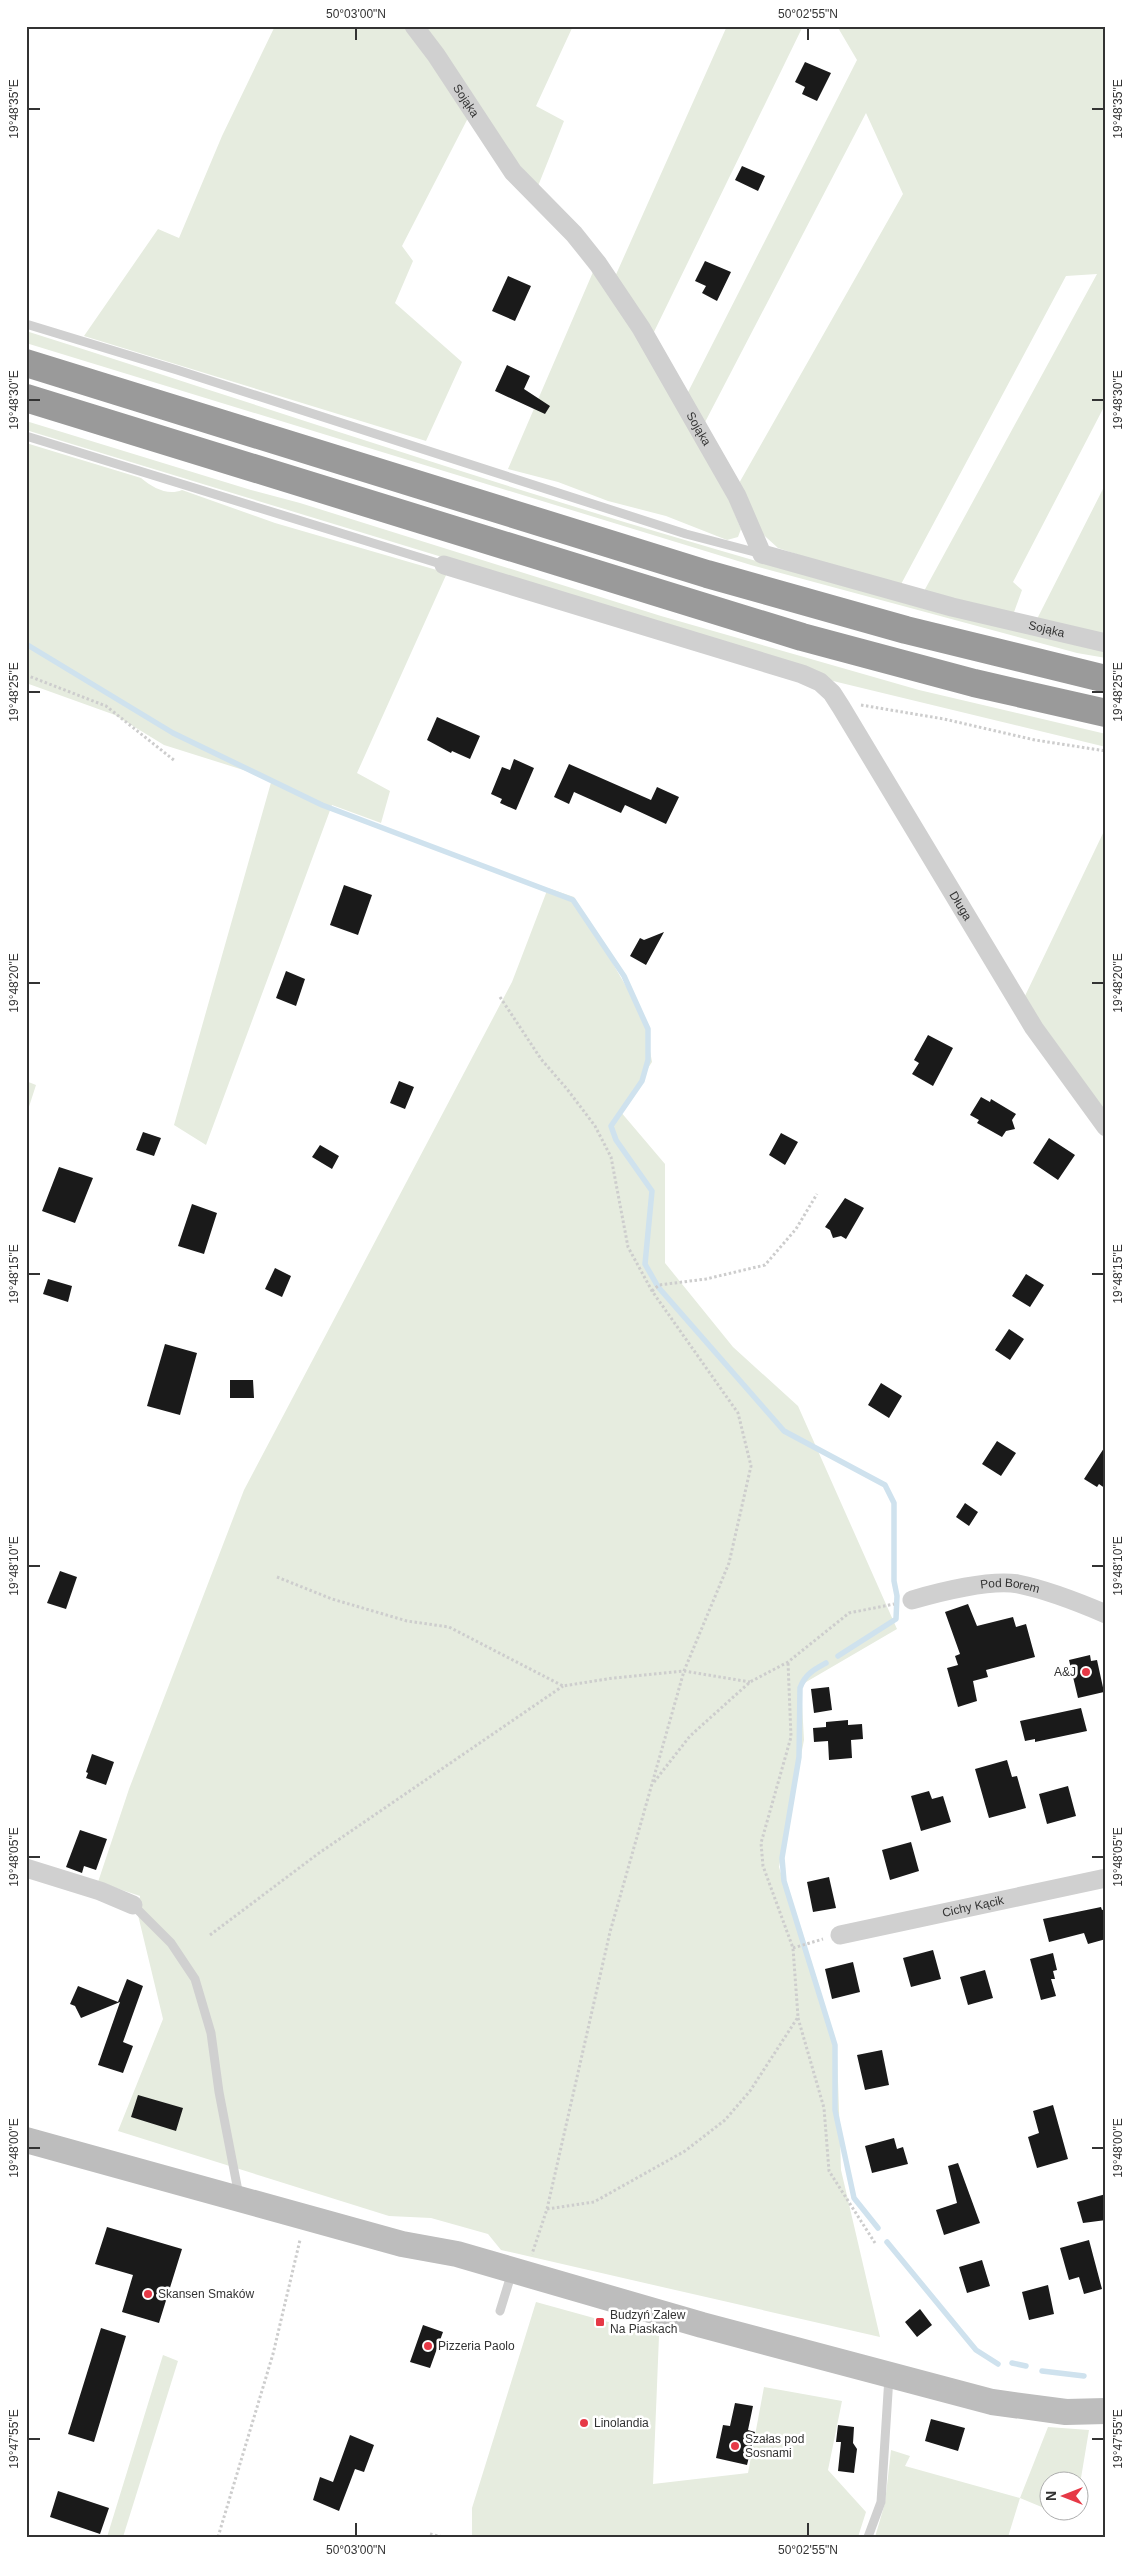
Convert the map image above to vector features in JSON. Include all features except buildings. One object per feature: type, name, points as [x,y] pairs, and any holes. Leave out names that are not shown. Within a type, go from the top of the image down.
[{"type":"highway","points":[[26,363],[745,585],[961,645],[1106,679]]},
{"type":"highway","points":[[26,398],[802,637],[974,683],[1106,712]]},
{"type":"main road","points":[[26,2140],[418,2248],[458,2254],[702,2326],[992,2402],[1066,2412],[1106,2411]]},
{"type":"street","name":"Sojąka","points":[[414,26],[436,55],[513,172],[574,234],[641,328],[737,496],[762,554],[952,607],[1106,644]]},
{"type":"street","name":"Długa","points":[[444,565],[763,661],[820,682],[832,693],[842,707],[1034,1028],[1106,1127]]},
{"type":"street","name":"Pod Borem","points":[[912,1600],[977,1586],[1016,1584],[1079,1603],[1106,1614]]},
{"type":"street","points":[[26,1868],[100,1891],[133,1905]]},
{"type":"street","name":"Cichy Kącik","points":[[840,1935],[1106,1878]]},
{"type":"lane","points":[[26,324],[177,370],[686,534],[762,554]]},
{"type":"lane","points":[[26,436],[444,565]]},
{"type":"lane","points":[[133,1905],[170,1943],[195,1979],[211,2032],[219,2092],[240,2199]]},
{"type":"lane","points":[[500,2312],[519,2272]]},
{"type":"lane","points":[[868,2537],[881,2502],[889,2376]]},
{"type":"path","points":[[26,674],[106,706],[175,761]]},
{"type":"path","points":[[842,707],[873,706],[1035,740],[1106,750]]},
{"type":"path","points":[[500,997],[540,1059],[567,1089],[595,1126],[611,1157],[628,1247],[652,1291],[738,1413],[751,1466],[729,1562],[684,1671],[596,1985],[581,2065],[547,2209],[519,2272]]},
{"type":"path","points":[[652,1291],[659,1285],[706,1278],[765,1265],[777,1254],[796,1230],[817,1194]]},
{"type":"path","points":[[277,1577],[332,1599],[407,1621],[449,1627],[563,1686]]},
{"type":"path","points":[[652,1784],[690,1736],[750,1682],[788,1662],[849,1613],[892,1604]]},
{"type":"path","points":[[788,1662],[791,1737],[761,1843],[763,1866],[793,1948],[798,2017],[824,2108],[829,2171],[875,2244]]},
{"type":"path","points":[[210,1935],[319,1853],[563,1686],[613,1678],[684,1671],[750,1682]]},
{"type":"path","points":[[793,1948],[812,1942]]},
{"type":"path","points":[[547,2209],[594,2202],[685,2151],[724,2120],[750,2091],[798,2017]]},
{"type":"path","points":[[218,2537],[273,2354],[306,2217]]},
{"type":"path","points":[[430,2534],[443,2537]]},
{"type":"shaded area","points":[[275,26],[404,26],[421,46],[468,118],[402,246],[413,261],[395,303],[462,362],[426,441],[84,336],[158,229],[179,238],[222,136]]},
{"type":"shaded area","points":[[418,26],[573,26],[536,106],[564,121],[538,186],[495,138]]},
{"type":"shaded area","points":[[727,26],[803,26],[652,336],[614,279]]},
{"type":"shaded area","points":[[837,26],[1106,26],[1106,403],[1013,582],[1022,590],[1013,615],[923,593],[1097,274],[1066,276],[899,588],[778,548],[758,530],[738,485],[903,194],[866,113],[703,426],[686,396],[857,60]]},
{"type":"shaded area","points":[[593,272],[628,323],[730,502],[741,529],[738,537],[727,540],[666,516],[608,501],[558,482],[508,469]]},
{"type":"shaded area","points":[[26,331],[428,461],[698,544],[833,583],[969,619],[1106,651],[1106,658],[1077,653],[751,565],[26,343]]},
{"type":"shaded area","points":[[26,421],[251,490],[300,503],[661,616],[919,690],[1106,734],[1106,747],[833,681],[802,667],[26,430]]},
{"type":"shaded area","points":[[26,443],[141,478],[161,490],[177,492],[182,490],[275,523],[447,573],[357,773],[390,791],[381,823],[332,805],[206,1145],[174,1125],[272,779],[164,745],[115,715],[26,683]]},
{"type":"shaded area","points":[[1106,483],[1106,637],[1036,621]]},
{"type":"shaded area","points":[[1106,827],[1106,1113],[1084,1087],[1024,998]]},
{"type":"shaded area","points":[[548,888],[574,897],[644,1017],[652,1062],[620,1111],[665,1164],[665,1263],[733,1347],[798,1406],[897,1629],[801,1685],[804,1740],[779,1867],[837,2051],[841,2170],[880,2337],[501,2250],[488,2234],[431,2218],[389,2216],[118,2131],[163,2019],[138,1915],[140,1896],[98,1882],[129,1789],[244,1490],[512,982]]},
{"type":"shaded area","points":[[26,1081],[36,1085],[26,1116]]},
{"type":"shaded area","points":[[536,2302],[659,2336],[653,2484],[748,2473],[764,2387],[842,2401],[828,2470],[866,2512],[858,2537],[472,2537],[472,2508]]},
{"type":"shaded area","points":[[163,2355],[178,2361],[123,2537],[107,2537]]},
{"type":"shaded area","points":[[1048,2427],[1089,2430],[1082,2470],[1040,2470],[1040,2506],[1020,2498]]},
{"type":"shaded area","points":[[891,2450],[910,2456],[905,2466],[1020,2498],[1008,2537],[875,2537],[885,2503]]},
{"type":"waterway","points":[[26,644],[173,733],[322,805],[573,900],[624,976],[648,1029],[648,1060],[642,1081],[611,1126],[616,1140],[652,1191],[645,1264],[657,1285]]},
{"type":"waterway","points":[[659,1288],[784,1431],[885,1485],[894,1503],[896,1619],[838,1656]]},
{"type":"waterway","points":[[826,1663],[814,1670],[800,1688],[799,1757],[782,1858],[784,1881],[835,2045],[835,2110],[854,2198],[878,2228]]},
{"type":"waterway","points":[[887,2242],[976,2350],[998,2364]]},
{"type":"waterway","points":[[1012,2363],[1026,2366]]},
{"type":"waterway","points":[[1042,2371],[1084,2376]]},
{"type":"place","name":"A&J","points":[[1086,1672]]},
{"type":"place","name":"Skansen Smaków","points":[[148,2294]]},
{"type":"place","name":"Budzyń Zalew Na Piaskach","points":[[600,2322]]},
{"type":"place","name":"Pizzeria Paolo","points":[[428,2346]]},
{"type":"place","name":"Linolandia","points":[[584,2423]]},
{"type":"place","name":"Szałas pod Sosnami","points":[[735,2446]]}]
